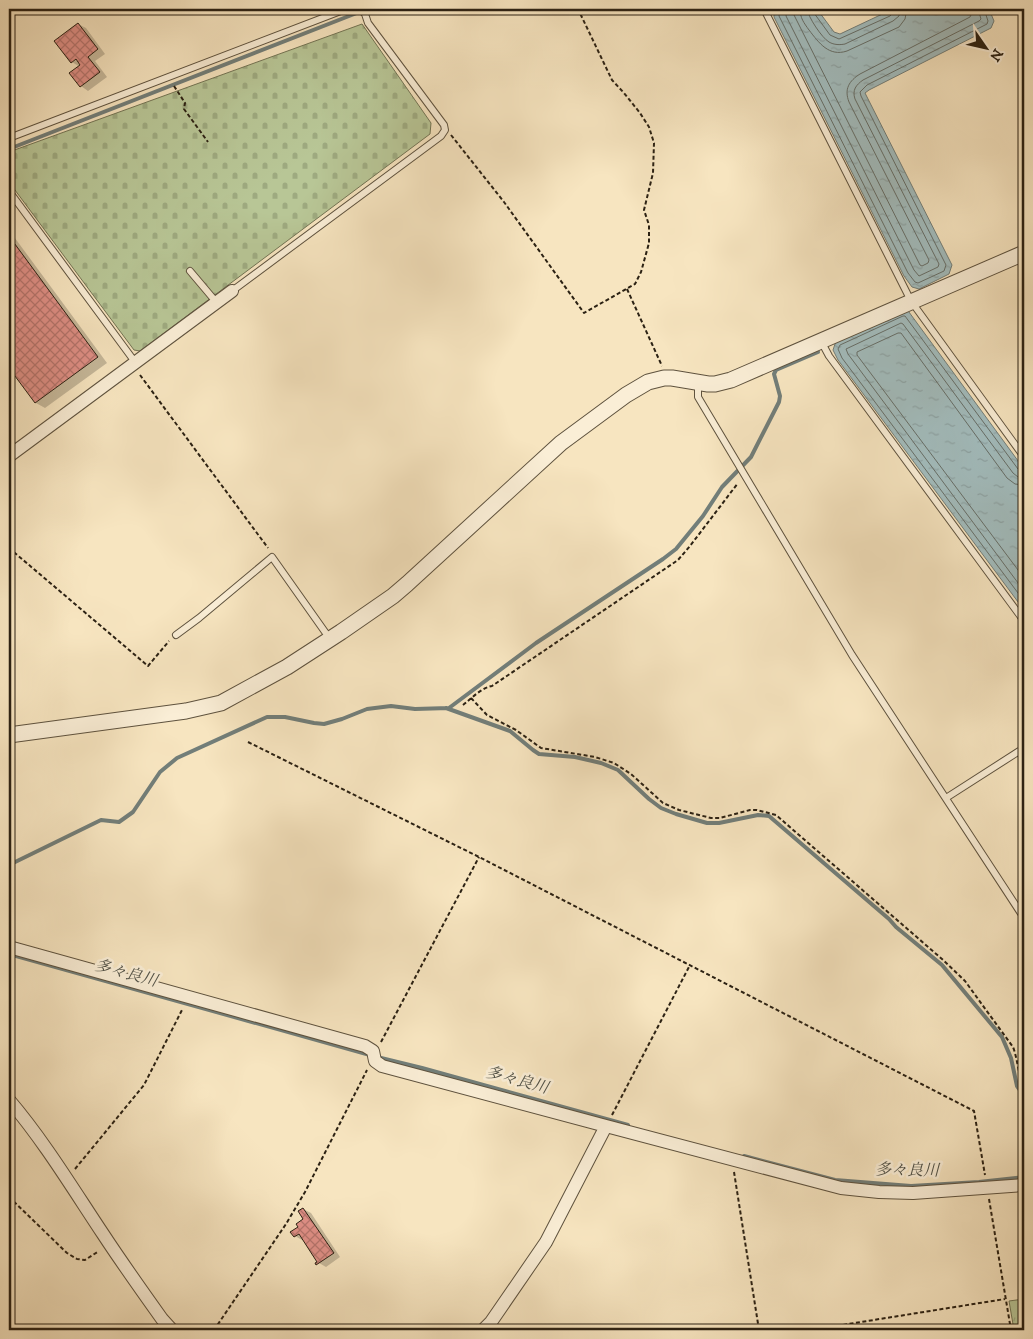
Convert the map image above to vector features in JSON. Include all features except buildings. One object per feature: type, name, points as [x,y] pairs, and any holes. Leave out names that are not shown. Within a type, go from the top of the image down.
[{"type":"street","points":[[9,735],[186,711],[221,703],[287,667],[393,596],[561,443],[626,395],[648,382],[664,378],[715,384],[732,380],[1024,253]]},
{"type":"street","points":[[9,456],[232,291]]},
{"type":"street","points":[[9,947],[365,1046],[382,1066],[841,1188],[913,1193],[1024,1185]]},
{"type":"street","points":[[9,1100],[67,1179],[162,1319],[172,1330]]},
{"type":"street","points":[[483,1330],[491,1322],[546,1242],[606,1126]]},
{"type":"lane","points":[[9,138],[346,9]]},
{"type":"lane","points":[[764,9],[911,301],[1024,457]]},
{"type":"lane","points":[[232,291],[446,130],[368,23],[363,12]]},
{"type":"lane","points":[[9,191],[135,362]]},
{"type":"lane","points":[[190,271],[216,303]]},
{"type":"lane","points":[[821,341],[829,356],[1024,621]]},
{"type":"lane","points":[[698,382],[698,397],[852,655],[1024,918]]},
{"type":"lane","points":[[176,635],[272,557],[330,638]]},
{"type":"lane","points":[[946,798],[1024,748]]},
{"type":"path","points":[[446,130],[453,136],[504,202],[584,313],[635,284],[641,272],[649,243],[649,224],[644,210],[653,173],[654,143],[640,113],[612,80],[578,9]]},
{"type":"path","points":[[171,82],[185,103],[184,109],[208,142]]},
{"type":"path","points":[[626,289],[664,369],[664,378]]},
{"type":"path","points":[[135,362],[136,370],[272,557]]},
{"type":"path","points":[[463,705],[481,690],[492,686],[678,560],[745,475]]},
{"type":"path","points":[[9,548],[148,666],[176,635]]},
{"type":"path","points":[[471,698],[488,715],[516,730],[541,748],[595,757],[614,763],[631,774],[663,803],[679,810],[711,818],[720,818],[750,810],[758,810],[776,815],[965,981],[1013,1047],[1024,1088]]},
{"type":"path","points":[[248,742],[480,857],[974,1111],[1011,1330]]},
{"type":"path","points":[[214,1330],[291,1216],[305,1192],[380,1044],[480,857]]},
{"type":"path","points":[[606,1126],[690,965]]},
{"type":"path","points":[[67,1179],[144,1085],[188,998]]},
{"type":"path","points":[[732,1160],[759,1330]]},
{"type":"path","points":[[9,1197],[62,1248],[77,1259],[84,1260],[109,1243]]},
{"type":"path","points":[[811,1330],[1005,1299]]},
{"type":"green space","points":[[362,24],[431,123],[430,134],[140,351],[134,350],[9,182],[9,152]]},
{"type":"green space","points":[[1024,1299],[1024,1330],[1014,1330],[1009,1301]]},
{"type":"water","points":[[778,9],[817,9],[834,32],[840,34],[893,9],[989,9],[994,21],[991,28],[865,93],[952,265],[949,274],[919,289],[912,287],[904,276],[774,17],[774,12]]},
{"type":"water","points":[[906,308],[1024,469],[1024,610],[838,360],[833,350],[836,341]]},
{"type":"waterway","points":[[9,149],[367,9]]},
{"type":"waterway","points":[[9,865],[101,820],[119,822],[133,812],[160,772],[177,758],[267,717],[285,717],[324,724],[367,709],[391,706],[415,709],[449,708],[536,643],[676,549],[703,516],[722,487],[751,457],[779,402],[780,396],[774,374],[776,370],[818,352]]},
{"type":"waterway","points":[[446,708],[510,731],[539,754],[575,757],[601,763],[618,770],[649,799],[661,808],[676,814],[707,823],[719,823],[758,815],[769,816],[942,965],[1002,1037],[1011,1058],[1017,1086],[1024,1096]]},
{"type":"waterway","name":"多々良川","points":[[9,954],[370,1055]]},
{"type":"waterway","name":"多々良川","points":[[377,1057],[628,1125]]},
{"type":"waterway","name":"多々良川","points":[[744,1156],[835,1180],[911,1186],[1024,1177]]}]
